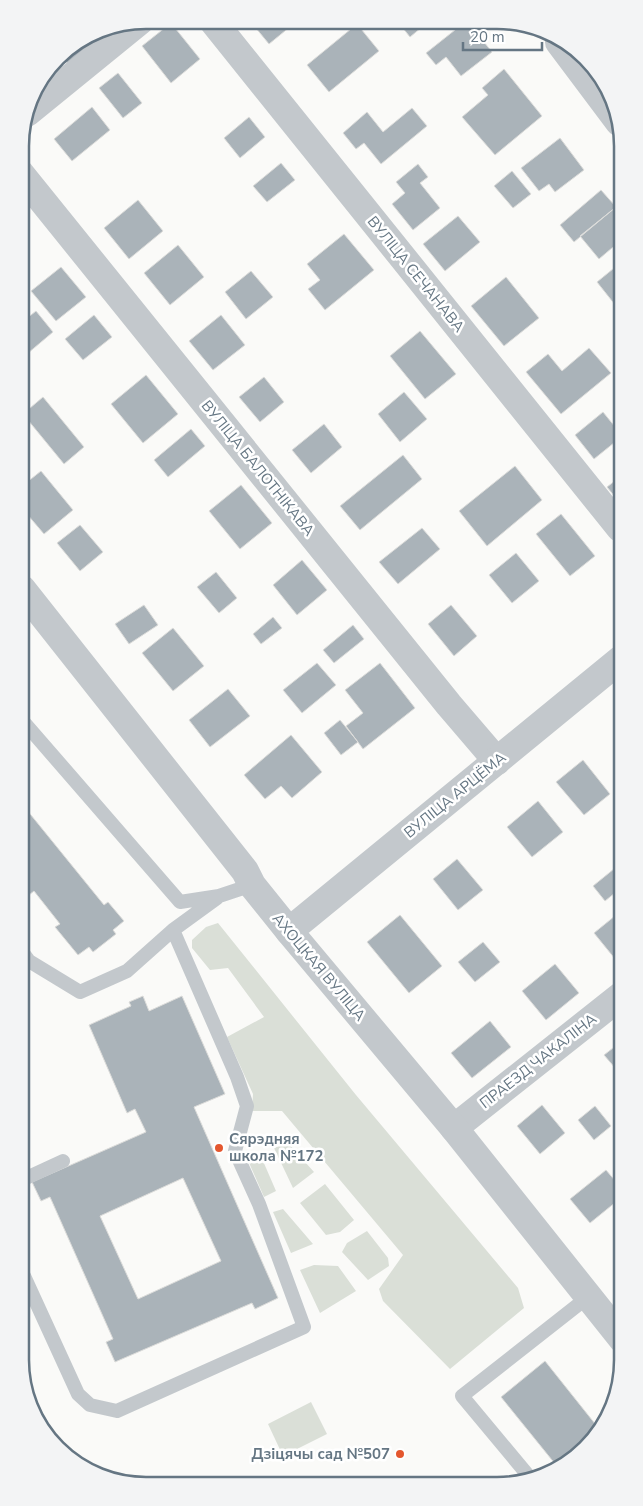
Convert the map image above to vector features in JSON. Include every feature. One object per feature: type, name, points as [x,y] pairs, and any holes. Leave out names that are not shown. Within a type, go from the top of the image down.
[{"type":"street","name":"ВУЛІЦА СЕЧАНАВА","points":[[219,29],[614,521]]},
{"type":"street","points":[[36,106],[129,30]]},
{"type":"street","points":[[566,51],[606,105]]},
{"type":"street","name":"ВУЛІЦА БАЛОТНІКАВА","points":[[29,185],[449,705],[497,761]]},
{"type":"street","name":"АХОЦКАЯ ВУЛІЦА","points":[[29,598],[239,864],[252,885],[288,931],[454,1128],[614,1329]]},
{"type":"street","name":"ВУЛІЦА АРЦЁМА","points":[[288,931],[614,664]]},
{"type":"street","name":"ПРАЕЗД ЧАКАЛІНА","points":[[454,1128],[614,1001]]},
{"type":"lane","points":[[29,728],[180,902],[219,896],[252,885]]},
{"type":"lane","points":[[29,961],[80,992],[127,971],[173,930],[219,896]]},
{"type":"lane","points":[[29,1287],[78,1394],[90,1405],[117,1411],[304,1327],[259,1204],[235,1151],[247,1106],[237,1077],[173,930]]},
{"type":"lane","points":[[29,1177],[63,1160]]},
{"type":"lane","points":[[526,1473],[462,1396],[588,1297]]},
{"type":"shaded area","points":[[218,923],[356,1095],[518,1288],[524,1308],[450,1369],[383,1301],[379,1289],[403,1255],[282,1111],[252,1111],[253,1094],[227,1037],[264,1017],[228,968],[210,970],[192,948],[192,940],[206,927]]},
{"type":"shaded area","points":[[288,1143],[314,1172],[293,1188],[274,1148]]},
{"type":"shaded area","points":[[260,1154],[276,1191],[264,1197],[247,1158]]},
{"type":"shaded area","points":[[325,1184],[354,1220],[340,1232],[326,1235],[300,1203]]},
{"type":"shaded area","points":[[283,1209],[313,1244],[291,1253],[273,1212]]},
{"type":"shaded area","points":[[367,1231],[388,1258],[389,1266],[368,1280],[342,1252],[347,1243]]},
{"type":"shaded area","points":[[314,1265],[338,1266],[356,1291],[320,1313],[300,1270]]},
{"type":"shaded area","points":[[311,1402],[327,1434],[283,1456],[268,1424]]},
{"type":"building","points":[[163,29],[176,29],[200,59],[171,83],[142,46]]},
{"type":"building","points":[[257,29],[287,29],[269,44]]},
{"type":"building","points":[[351,29],[361,29],[379,51],[329,92],[307,65]]},
{"type":"building","points":[[404,29],[420,29],[410,37]]},
{"type":"building","points":[[456,29],[474,29],[492,52],[461,76],[446,57],[436,65],[426,53]]},
{"type":"building","points":[[94,41],[99,47],[72,69],[66,61],[81,48]]},
{"type":"building","points":[[504,69],[542,116],[495,155],[462,117],[488,95],[482,88]]},
{"type":"building","points":[[118,73],[142,103],[123,118],[99,88]]},
{"type":"building","points":[[92,107],[110,130],[72,161],[54,139]]},
{"type":"building","points":[[412,108],[427,126],[381,164],[364,143],[356,149],[343,133],[367,112],[383,132]]},
{"type":"building","points":[[249,117],[265,137],[240,158],[224,138]]},
{"type":"building","points":[[560,138],[584,170],[555,192],[549,184],[539,191],[521,168]]},
{"type":"building","points":[[281,163],[295,180],[267,202],[253,186]]},
{"type":"building","points":[[418,164],[428,177],[420,183],[440,208],[413,230],[392,204],[405,193],[396,182]]},
{"type":"building","points":[[512,171],[531,194],[513,208],[494,186]]},
{"type":"building","points":[[601,190],[614,205],[614,209],[574,242],[560,225]]},
{"type":"building","points":[[138,200],[163,231],[129,259],[104,228]]},
{"type":"building","points":[[614,209],[614,246],[599,259],[580,236]]},
{"type":"building","points":[[458,216],[480,242],[445,271],[423,244]]},
{"type":"building","points":[[344,234],[374,270],[325,310],[308,289],[320,280],[307,264]]},
{"type":"building","points":[[178,245],[204,277],[170,305],[144,273]]},
{"type":"building","points":[[61,267],[86,297],[56,321],[31,291]]},
{"type":"building","points":[[614,268],[614,303],[597,282]]},
{"type":"building","points":[[251,271],[273,297],[246,319],[225,292]]},
{"type":"building","points":[[506,277],[539,318],[504,346],[471,306]]},
{"type":"building","points":[[36,311],[53,332],[29,352],[29,317]]},
{"type":"building","points":[[94,315],[112,337],[83,360],[65,339]]},
{"type":"building","points":[[221,315],[245,345],[213,370],[189,341]]},
{"type":"building","points":[[420,331],[456,374],[425,399],[390,356]]},
{"type":"building","points":[[589,348],[611,373],[561,414],[526,372],[548,354],[562,371]]},
{"type":"building","points":[[146,375],[178,414],[143,443],[111,404]]},
{"type":"building","points":[[264,377],[284,402],[260,422],[239,397]]},
{"type":"building","points":[[404,392],[427,419],[400,442],[378,414]]},
{"type":"building","points":[[43,397],[84,447],[64,464],[29,421],[29,409]]},
{"type":"building","points":[[603,412],[614,426],[614,443],[594,459],[575,435]]},
{"type":"building","points":[[324,424],[342,447],[311,473],[292,450]]},
{"type":"building","points":[[191,429],[205,446],[168,477],[154,460]]},
{"type":"building","points":[[403,455],[422,479],[360,530],[340,506]]},
{"type":"building","points":[[515,466],[542,500],[487,546],[459,511]]},
{"type":"building","points":[[41,471],[73,510],[44,534],[29,516],[29,481]]},
{"type":"building","points":[[614,482],[614,496],[607,487]]},
{"type":"building","points":[[241,485],[272,523],[240,549],[209,511]]},
{"type":"building","points":[[561,514],[595,556],[570,576],[536,534]]},
{"type":"building","points":[[80,525],[103,552],[80,571],[57,543]]},
{"type":"building","points":[[422,528],[440,549],[398,584],[379,562]]},
{"type":"building","points":[[516,553],[539,581],[512,603],[489,575]]},
{"type":"building","points":[[302,560],[327,590],[297,615],[273,585]]},
{"type":"building","points":[[216,572],[237,598],[219,613],[197,587]]},
{"type":"building","points":[[144,605],[158,625],[129,644],[115,624]]},
{"type":"building","points":[[451,605],[477,636],[454,656],[428,624]]},
{"type":"building","points":[[273,617],[282,628],[261,644],[253,634]]},
{"type":"building","points":[[353,625],[364,639],[334,663],[323,650]]},
{"type":"building","points":[[173,628],[204,666],[173,691],[142,653]]},
{"type":"building","points":[[317,663],[336,685],[302,713],[283,690]]},
{"type":"building","points":[[380,663],[415,708],[363,749],[346,726],[363,713],[345,690]]},
{"type":"building","points":[[228,689],[250,716],[210,747],[189,720]]},
{"type":"building","points":[[340,720],[358,742],[341,755],[324,733]]},
{"type":"building","points":[[291,735],[322,772],[292,798],[281,786],[265,799],[244,775]]},
{"type":"building","points":[[583,760],[610,794],[584,815],[556,782]]},
{"type":"building","points":[[538,801],[563,832],[532,857],[507,827]]},
{"type":"building","points":[[29,813],[104,905],[108,902],[124,921],[113,930],[116,934],[93,952],[89,947],[78,955],[55,927],[60,924],[34,891],[29,895]]},
{"type":"building","points":[[457,859],[483,890],[458,910],[433,879]]},
{"type":"building","points":[[614,869],[614,894],[605,901],[593,886]]},
{"type":"building","points":[[400,915],[442,966],[409,993],[367,942]]},
{"type":"building","points":[[614,917],[614,958],[594,933]]},
{"type":"building","points":[[483,942],[500,962],[475,982],[458,962]]},
{"type":"building","points":[[555,964],[579,993],[546,1020],[522,991]]},
{"type":"building","points":[[143,996],[149,1011],[182,996],[225,1094],[194,1107],[278,1298],[255,1309],[252,1303],[115,1362],[106,1342],[113,1339],[50,1197],[41,1201],[32,1182],[146,1132],[135,1109],[127,1113],[89,1025],[131,1006],[129,1002]],"holes":[[[183,1178],[221,1261],[138,1299],[100,1216]]]},
{"type":"building","points":[[490,1021],[511,1047],[472,1078],[451,1053]]},
{"type":"building","points":[[614,1047],[614,1067],[604,1055]]},
{"type":"building","points":[[542,1105],[565,1133],[540,1154],[517,1126]]},
{"type":"building","points":[[595,1106],[611,1126],[594,1140],[578,1120]]},
{"type":"building","points":[[606,1170],[614,1180],[614,1204],[590,1223],[570,1199]]},
{"type":"building","points":[[545,1361],[595,1424],[580,1443],[554,1463],[501,1397]]},
{"type":"place","name":"Сярэдняя школа №172","points":[[219,1148]]},
{"type":"place","name":"Дзіцячы сад №507","points":[[400,1454]]}]
